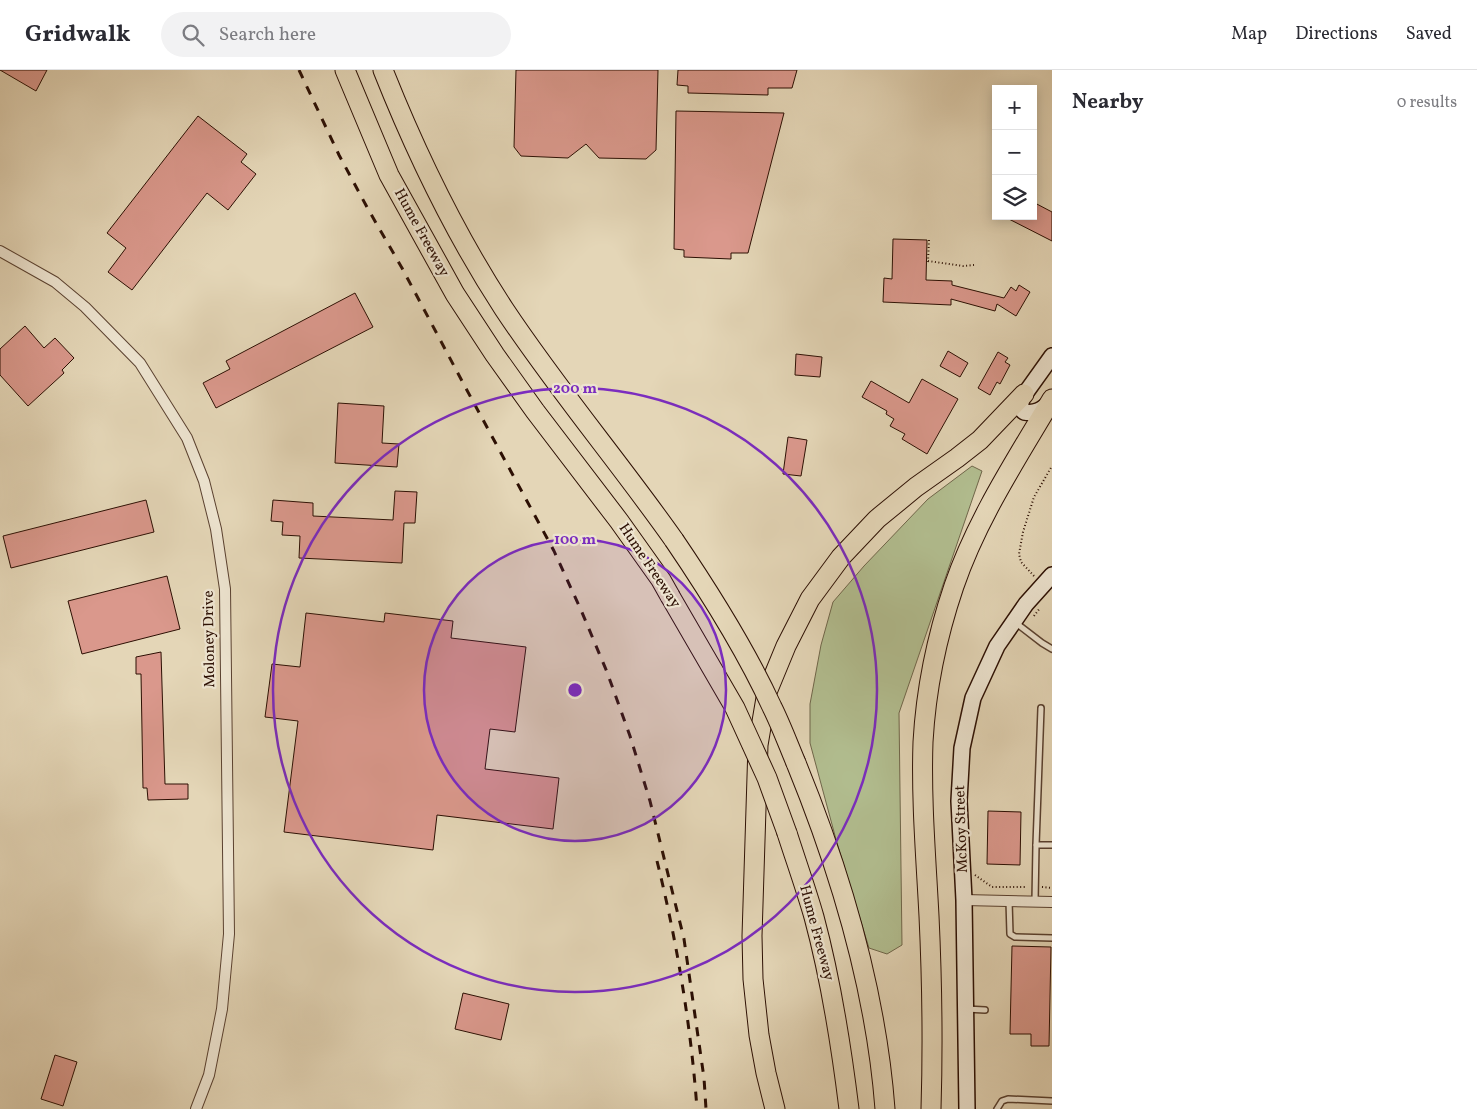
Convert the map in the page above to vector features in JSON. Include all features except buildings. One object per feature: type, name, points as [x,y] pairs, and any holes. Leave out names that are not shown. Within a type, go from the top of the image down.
[{"type":"highway","name":"Hume Freeway","points":[[345,70],[390,174],[455,294],[495,355],[661,580],[735,708],[766,778],[787,834],[814,917],[830,987],[843,1059],[849,1109]]},
{"type":"highway","points":[[383,70],[430,180],[467,248],[504,308],[547,370],[640,491],[702,580],[738,641],[772,706],[816,811],[858,947],[873,1016],[885,1109]]},
{"type":"highway","points":[[775,1109],[759,1035],[753,978],[752,944],[758,745],[767,692],[786,646],[810,599],[841,557],[877,519],[916,487],[980,440],[1024,394]]},
{"type":"highway","points":[[931,1109],[930,947],[924,797],[924,742],[928,690],[939,639],[954,587],[973,536],[1004,479],[1052,399]]},
{"type":"street","name":"Moloney Drive","points":[[0,251],[55,282],[85,307],[140,363],[187,438],[204,481],[216,529],[225,589],[229,934],[222,1009],[209,1075],[196,1109]]},
{"type":"street","points":[[1052,356],[1024,394],[1020,408],[1021,411],[1026,413],[1034,412],[1048,405],[1052,399]]},
{"type":"street","name":"McKoy Street","points":[[967,1109],[964,900],[959,802],[962,748],[973,698],[997,646],[1019,626],[1047,580]]},
{"type":"street","points":[[964,900],[1052,902]]},
{"type":"lane","points":[[1019,626],[1052,649]]},
{"type":"lane","points":[[1035,901],[1041,708]]},
{"type":"lane","points":[[1036,845],[1052,845]]},
{"type":"lane","points":[[1009,901],[1010,934],[1015,937],[1052,938]]},
{"type":"lane","points":[[966,1009],[985,1010]]},
{"type":"lane","points":[[997,1109],[1002,1101],[1008,1100],[1052,1101]]},
{"type":"path","points":[[928,240],[928,261],[963,266],[974,265]]},
{"type":"path","points":[[1047,580],[1021,562],[1019,554],[1023,532],[1034,498],[1052,466]]},
{"type":"path","points":[[1019,626],[1044,604]]},
{"type":"path","points":[[975,876],[992,887],[1052,888]]},
{"type":"green space","points":[[972,466],[982,471],[899,713],[902,945],[887,954],[869,948],[837,843],[810,743],[810,704],[821,645],[833,602],[864,566],[928,499]]},
{"type":"railway","points":[[299,70],[339,155],[554,551],[607,672],[630,736],[650,801],[684,939],[704,1078],[706,1109]]},
{"type":"railway","points":[[657,861],[671,922],[682,984],[697,1109]]}]
